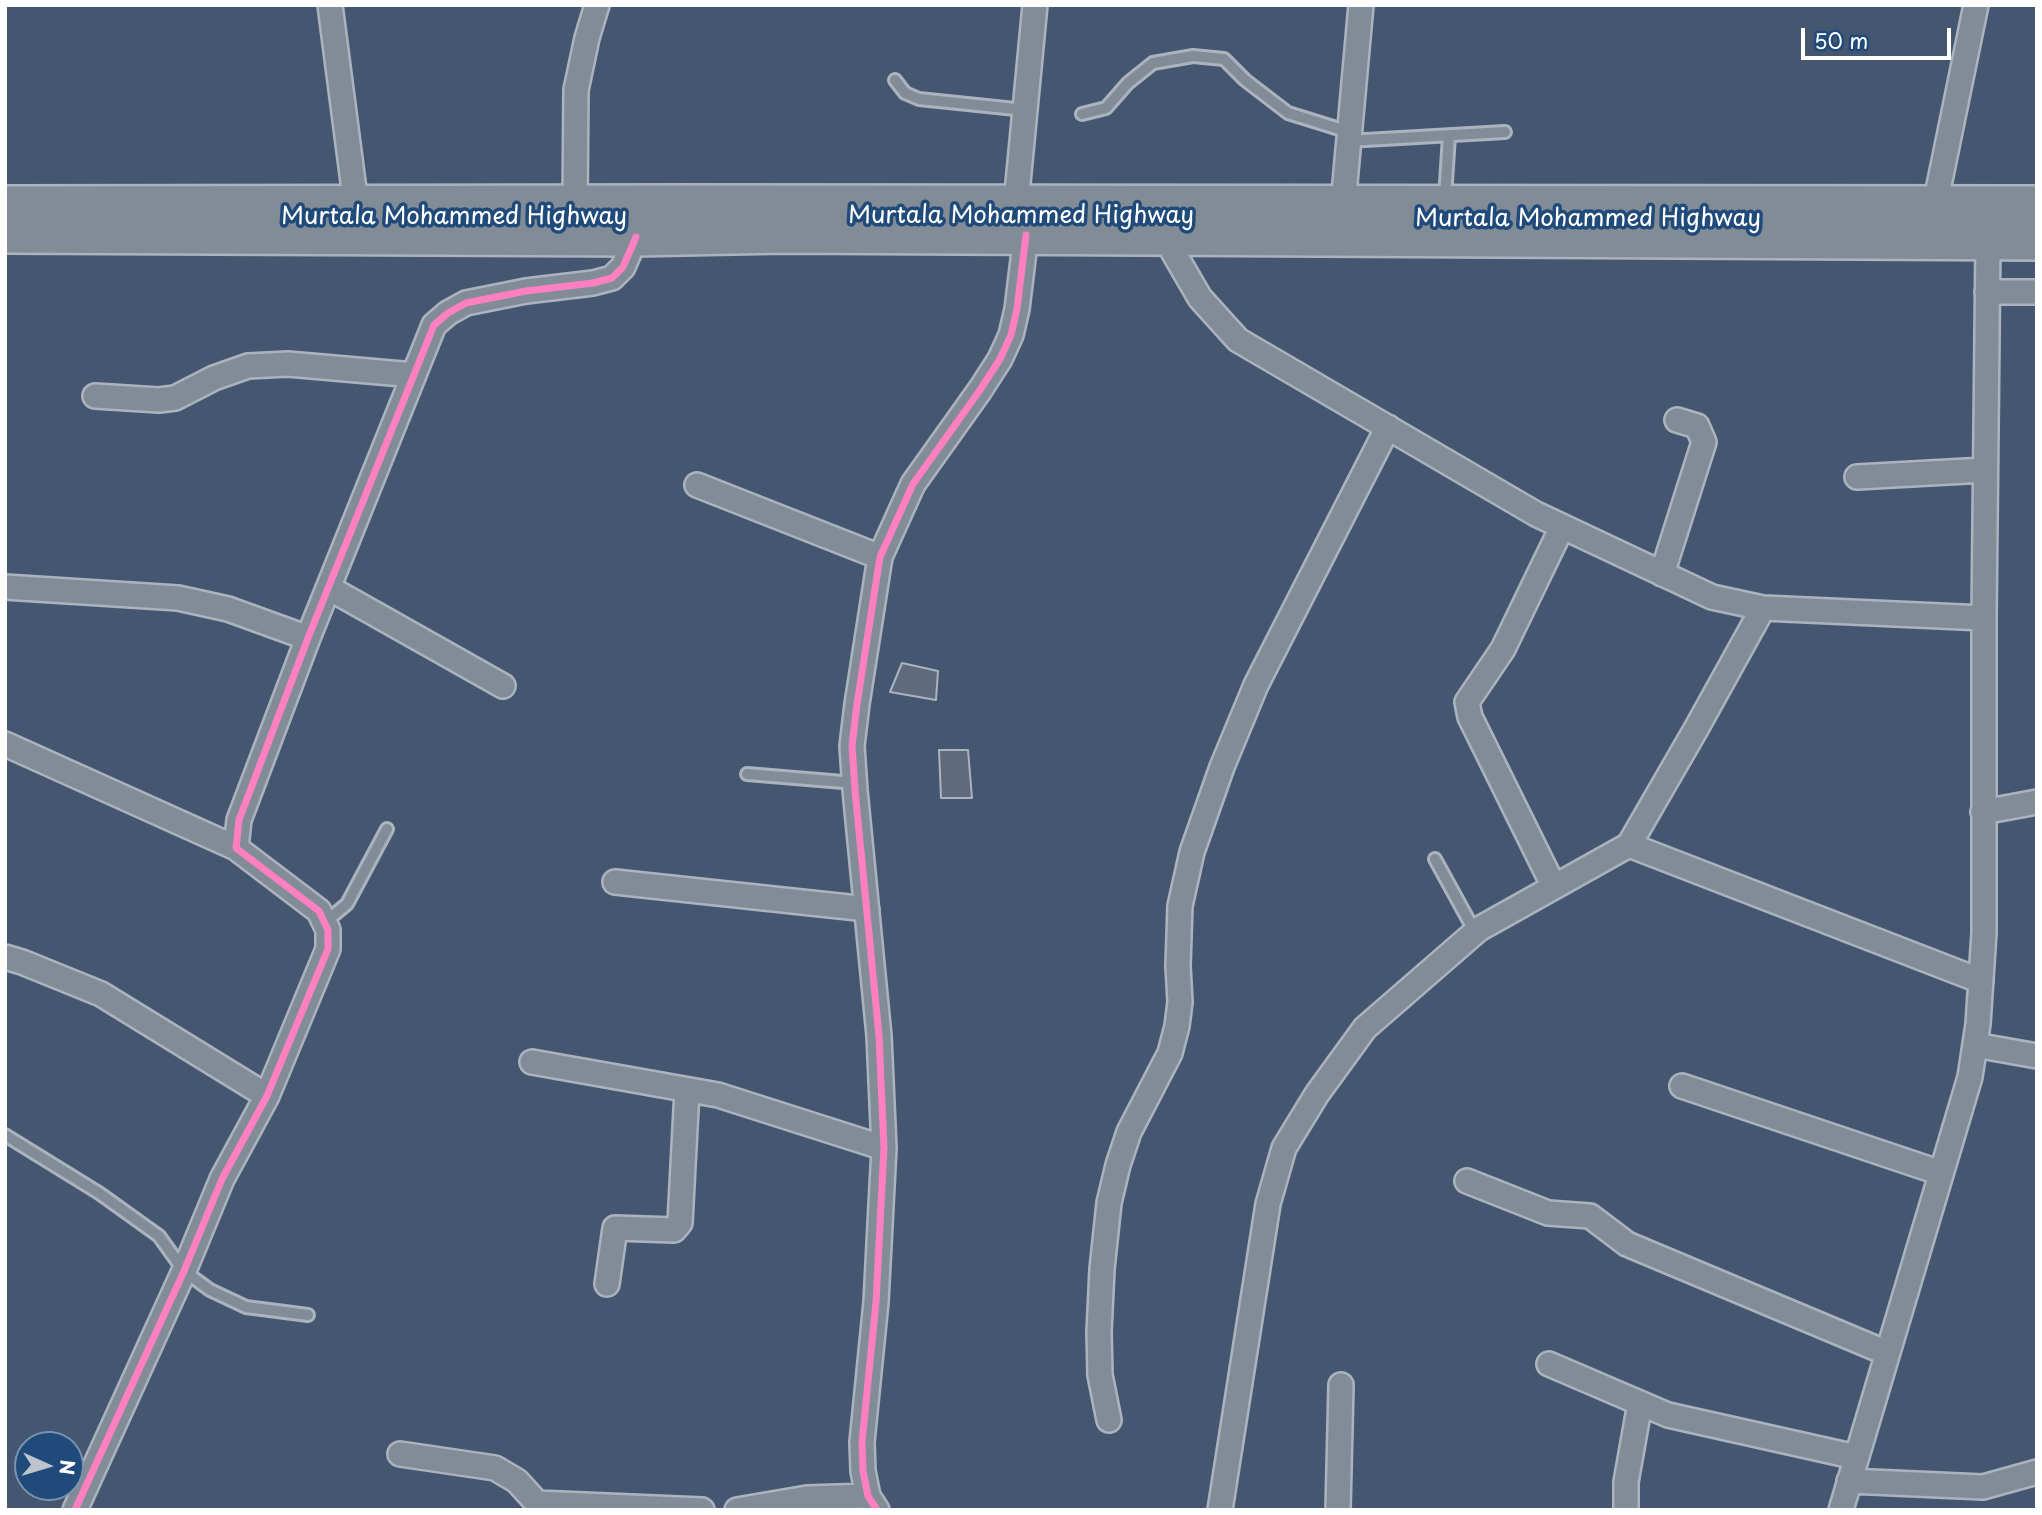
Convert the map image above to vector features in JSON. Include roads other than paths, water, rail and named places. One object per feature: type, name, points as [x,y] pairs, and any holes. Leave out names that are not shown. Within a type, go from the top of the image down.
[{"type":"highway","name":"Murtala Mohammed Highway","points":[[5,205],[575,204],[1021,220],[1164,236],[2037,241]]},
{"type":"highway","name":"Murtala Mohammed Highway","points":[[5,234],[636,237],[783,234],[1343,205],[2037,205]]},
{"type":"street","points":[[330,5],[356,205]]},
{"type":"street","points":[[575,204],[576,90],[597,5]]},
{"type":"street","points":[[737,1510],[807,1498],[872,1503],[863,1471],[862,1442],[876,1302],[884,1148],[879,1036],[852,747],[880,557],[913,484],[980,390],[1000,359],[1011,335],[1017,309],[1025,110],[1035,5]]},
{"type":"street","points":[[1343,205],[1361,5]]},
{"type":"street","points":[[1934,205],[1976,5]]},
{"type":"street","points":[[1164,236],[1200,298],[1238,340],[1536,514],[1662,574],[1712,597],[1763,608],[1983,618]]},
{"type":"street","points":[[236,848],[239,820],[308,638],[434,324],[466,303],[526,290],[593,283],[612,278],[623,267],[636,237]]},
{"type":"street","points":[[1840,1510],[1970,1077],[1978,1024],[1984,933],[1983,618],[1988,241]]},
{"type":"street","points":[[1987,292],[2037,292]]},
{"type":"street","points":[[95,396],[159,400],[175,398],[214,377],[248,366],[288,364],[414,374]]},
{"type":"street","points":[[1662,574],[1704,442],[1697,426],[1677,420]]},
{"type":"street","points":[[1109,1420],[1100,1375],[1099,1332],[1109,1203],[1129,1132],[1170,1053],[1177,1026],[1180,1002],[1180,906],[1192,852],[1222,767],[1256,685],[1388,427]]},
{"type":"street","points":[[1857,477],[1984,470]]},
{"type":"street","points":[[697,485],[880,557]]},
{"type":"street","points":[[1554,887],[1470,717],[1467,702],[1503,649],[1562,527]]},
{"type":"street","points":[[5,587],[178,598],[228,609],[308,638]]},
{"type":"street","points":[[329,588],[503,686]]},
{"type":"street","points":[[1220,1510],[1268,1204],[1284,1148],[1317,1094],[1365,1028],[1475,932],[1629,845],[1763,608]]},
{"type":"street","points":[[5,744],[236,848],[319,911],[328,930],[328,949],[267,1096],[222,1179],[78,1509]]},
{"type":"street","points":[[1983,811],[2037,802]]},
{"type":"street","points":[[1629,845],[1981,981]]},
{"type":"street","points":[[615,882],[867,909]]},
{"type":"street","points":[[5,957],[101,994],[267,1096]]},
{"type":"street","points":[[1975,1045],[2037,1056]]},
{"type":"street","points":[[532,1062],[718,1095],[884,1148]]},
{"type":"street","points":[[1682,1086],[1941,1173]]},
{"type":"street","points":[[607,1284],[615,1228],[674,1230],[680,1223],[687,1090]]},
{"type":"street","points":[[1467,1181],[1548,1213],[1590,1216],[1627,1244],[1887,1353]]},
{"type":"street","points":[[1549,1364],[1668,1415],[1856,1457]]},
{"type":"street","points":[[1338,1510],[1341,1385]]},
{"type":"street","points":[[1626,1510],[1626,1482],[1640,1403]]},
{"type":"street","points":[[400,1454],[495,1468],[517,1481],[538,1506],[702,1510]]},
{"type":"street","points":[[1849,1481],[1983,1487],[2037,1472]]},
{"type":"lane","points":[[1082,114],[1106,108],[1128,83],[1153,62],[1193,56],[1224,58],[1245,80],[1288,113],[1349,136],[1449,136],[1505,132]]},
{"type":"lane","points":[[895,80],[905,93],[919,99],[1025,110]]},
{"type":"lane","points":[[1445,205],[1449,136]]},
{"type":"lane","points":[[747,774],[855,783]]},
{"type":"lane","points":[[324,923],[347,904],[387,829]]},
{"type":"lane","points":[[1435,859],[1475,932]]},
{"type":"lane","points":[[5,1135],[99,1193],[159,1236],[184,1270],[210,1290],[246,1307],[308,1315]]}]
